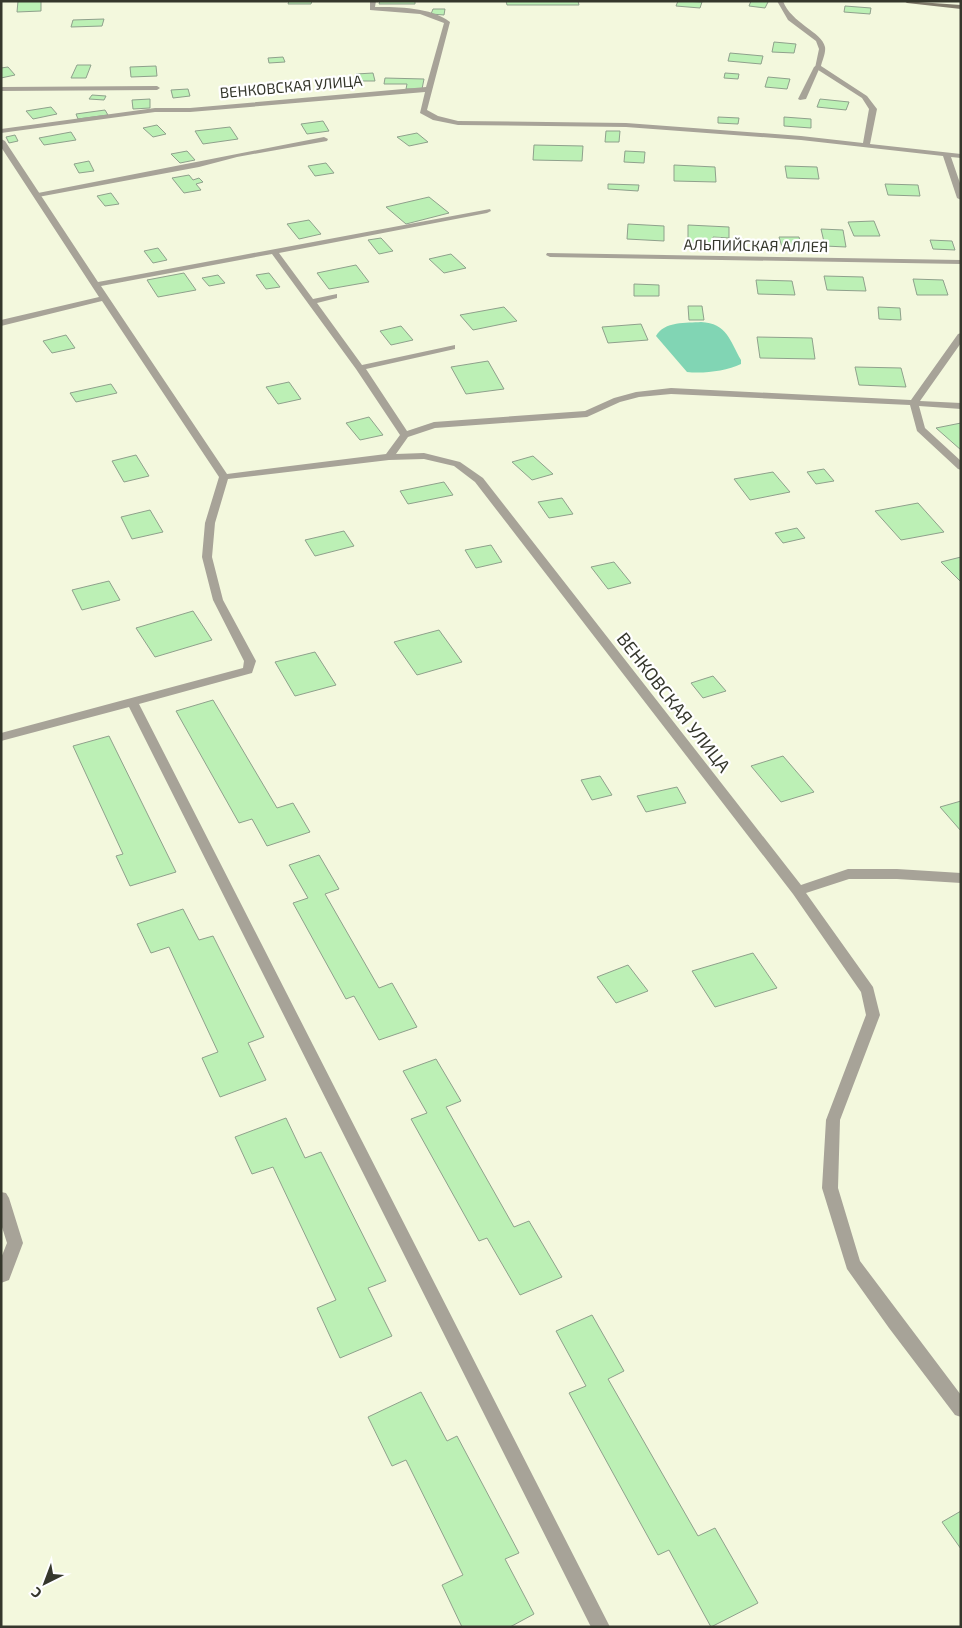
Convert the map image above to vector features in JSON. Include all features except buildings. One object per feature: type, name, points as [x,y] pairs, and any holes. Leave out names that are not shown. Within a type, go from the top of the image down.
[{"type":"main road","points":[[907,1],[961,7]]},
{"type":"street","points":[[373,1],[372,9],[409,10],[439,17],[447,22],[423,111],[436,118],[458,123],[626,125],[702,130],[866,144],[947,156],[961,156]]},
{"type":"street","points":[[780,1],[796,25],[819,40],[822,49],[817,67],[802,99]]},
{"type":"street","points":[[817,67],[865,97],[872,109],[866,144]]},
{"type":"street","points":[[1,89],[158,88]]},
{"type":"street","name":"ВЕНКОВСКАЯ УЛИЦА","points":[[1,131],[155,110],[190,110],[430,89]]},
{"type":"street","points":[[38,195],[324,139]]},
{"type":"street","points":[[1,141],[224,477],[210,524],[207,557],[218,600],[250,661],[248,670],[1,737]]},
{"type":"street","points":[[947,156],[961,198]]},
{"type":"street","points":[[95,285],[486,211]]},
{"type":"street","points":[[274,251],[360,368],[405,435]]},
{"type":"street","name":"АЛЬПИЙСКАЯ АЛЛЕЯ","points":[[550,255],[961,262]]},
{"type":"street","points":[[310,302],[334,296]]},
{"type":"street","points":[[1,323],[104,298]]},
{"type":"street","points":[[961,336],[914,404],[920,429],[961,467]]},
{"type":"street","points":[[360,368],[452,347]]},
{"type":"street","points":[[388,457],[405,435],[434,425],[587,414],[617,400],[639,394],[670,391],[840,398],[961,406]]},
{"type":"street","name":"ВЕНКОВСКАЯ УЛИЦА","points":[[224,477],[388,457],[424,456],[457,464],[479,480],[798,891],[868,991],[873,1015],[833,1120],[830,1188],[853,1264],[895,1323],[961,1409]]},
{"type":"street","points":[[132,702],[601,1627]]},
{"type":"street","points":[[798,891],[848,874],[898,874],[961,878]]},
{"type":"street","points":[[1,1198],[15,1242],[4,1275],[1,1276]]},
{"type":"shaded area","points":[[701,322],[717,326],[727,334],[741,360],[741,364],[714,371],[687,372],[656,336],[670,325]]}]
